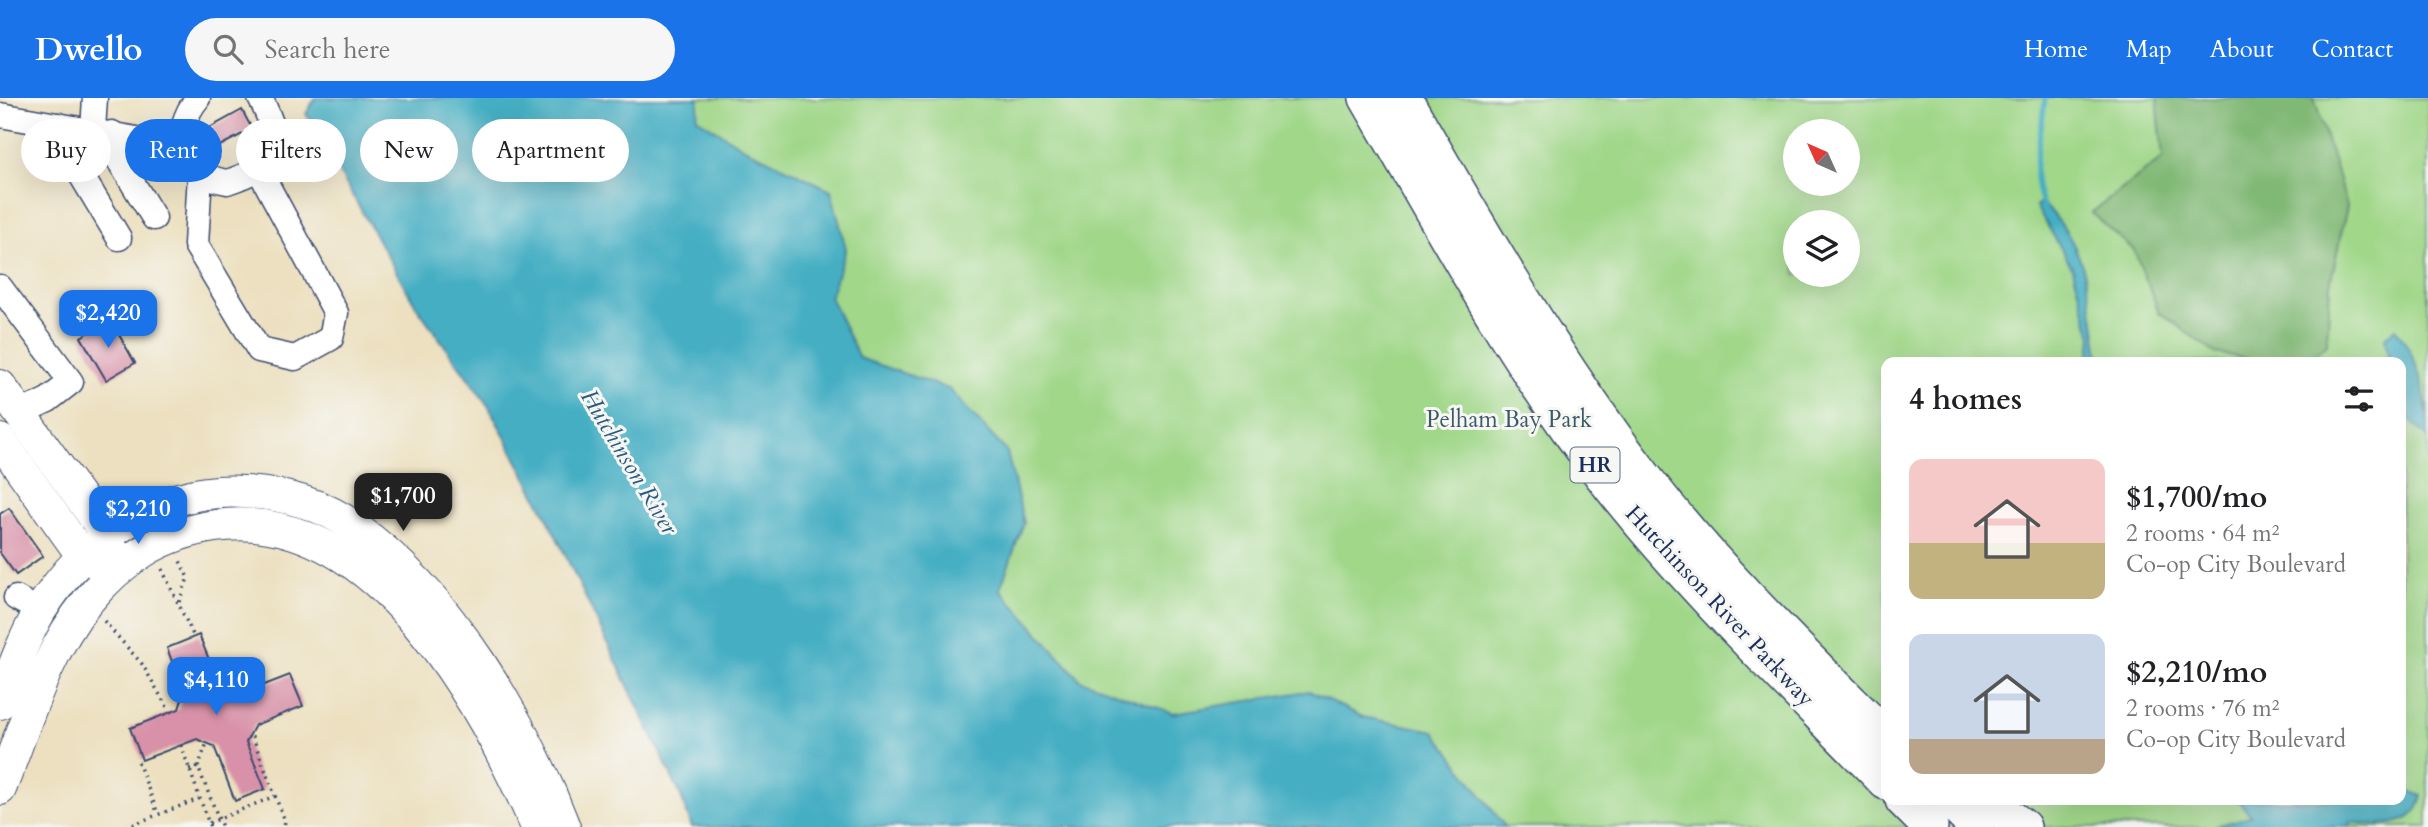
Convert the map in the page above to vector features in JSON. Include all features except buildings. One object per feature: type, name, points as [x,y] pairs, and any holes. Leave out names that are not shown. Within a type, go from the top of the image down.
[{"type":"highway","name":"Hutchinson River Parkway","points":[[1367,98],[1513,346],[1586,453],[1708,601],[1881,777]]},
{"type":"highway","name":"Hutchinson River Parkway","points":[[1404,98],[1530,312],[1602,421],[1702,547],[1879,728]]},
{"type":"highway","points":[[1908,805],[1930,827]]},
{"type":"highway","points":[[1954,805],[1976,827]]},
{"type":"highway","points":[[1993,805],[2023,827]]},
{"type":"main road","points":[[0,386],[108,536],[117,570]]},
{"type":"main road","points":[[0,440],[85,558],[117,570]]},
{"type":"main road","points":[[0,703],[28,604],[128,519],[161,503],[197,494],[232,491],[302,500],[355,527],[406,573],[461,638],[526,743],[564,827]]},
{"type":"main road","points":[[2,781],[65,634],[88,601],[117,570],[138,553],[168,537],[194,529],[228,524],[283,530],[303,536],[346,556],[374,578],[397,602],[453,674],[493,736],[537,827]]},
{"type":"street","points":[[95,98],[100,119]]},
{"type":"street","points":[[187,119],[198,98]]},
{"type":"street","points":[[260,98],[272,119]]},
{"type":"street","points":[[0,115],[24,119]]},
{"type":"street","points":[[111,146],[154,218]]},
{"type":"street","points":[[85,182],[119,238]]},
{"type":"street","points":[[200,182],[197,245],[259,350],[295,358],[331,338],[336,313],[266,182]]},
{"type":"street","points":[[0,287],[71,382],[48,400],[20,413]]},
{"type":"path","points":[[158,561],[194,638]]},
{"type":"path","points":[[179,602],[188,578]]},
{"type":"path","points":[[98,614],[142,664],[170,712]]},
{"type":"path","points":[[249,736],[253,738],[285,821],[284,827]]},
{"type":"path","points":[[207,743],[198,767],[222,827]]},
{"type":"path","points":[[181,745],[209,825],[275,796]]},
{"type":"path","points":[[138,762],[158,814]]},
{"type":"path","points":[[189,769],[198,767]]},
{"type":"path","points":[[196,788],[205,784]]},
{"type":"path","points":[[126,827],[200,798]]},
{"type":"path","points":[[202,805],[212,802]]},
{"type":"green space","name":"Pelham Bay Park","points":[[603,98],[2428,98],[2428,827],[1070,827],[629,139],[629,119],[616,119]]},
{"type":"green space","points":[[2157,98],[2314,98],[2347,206],[2330,285],[2327,344],[2313,357],[2237,357],[2215,353],[2159,312],[2134,250],[2091,213],[2163,158]]},
{"type":"water","name":"Hutchinson River","points":[[315,98],[699,98],[697,118],[744,148],[831,190],[846,249],[830,297],[859,358],[949,389],[1007,452],[1024,523],[1000,589],[1080,680],[1173,713],[1309,691],[1363,717],[1434,731],[1505,827],[692,827],[680,794],[545,513],[489,407],[416,306],[345,182],[346,119],[309,119],[306,114]]},
{"type":"water","points":[[2041,202],[2057,219],[2079,256],[2090,296],[2099,357],[2090,357],[2092,337],[2073,269],[2036,206]]},
{"type":"water","points":[[2395,328],[2411,353],[2424,394],[2428,437],[2406,412],[2406,357],[2388,357],[2385,338]]},
{"type":"water","points":[[2406,791],[2422,796],[2413,814],[2397,823],[2351,822],[2348,827],[2212,827],[2251,816],[2242,805],[2406,805]]},
{"type":"waterway","points":[[2044,208],[2036,181],[2036,167],[2045,98]]}]
